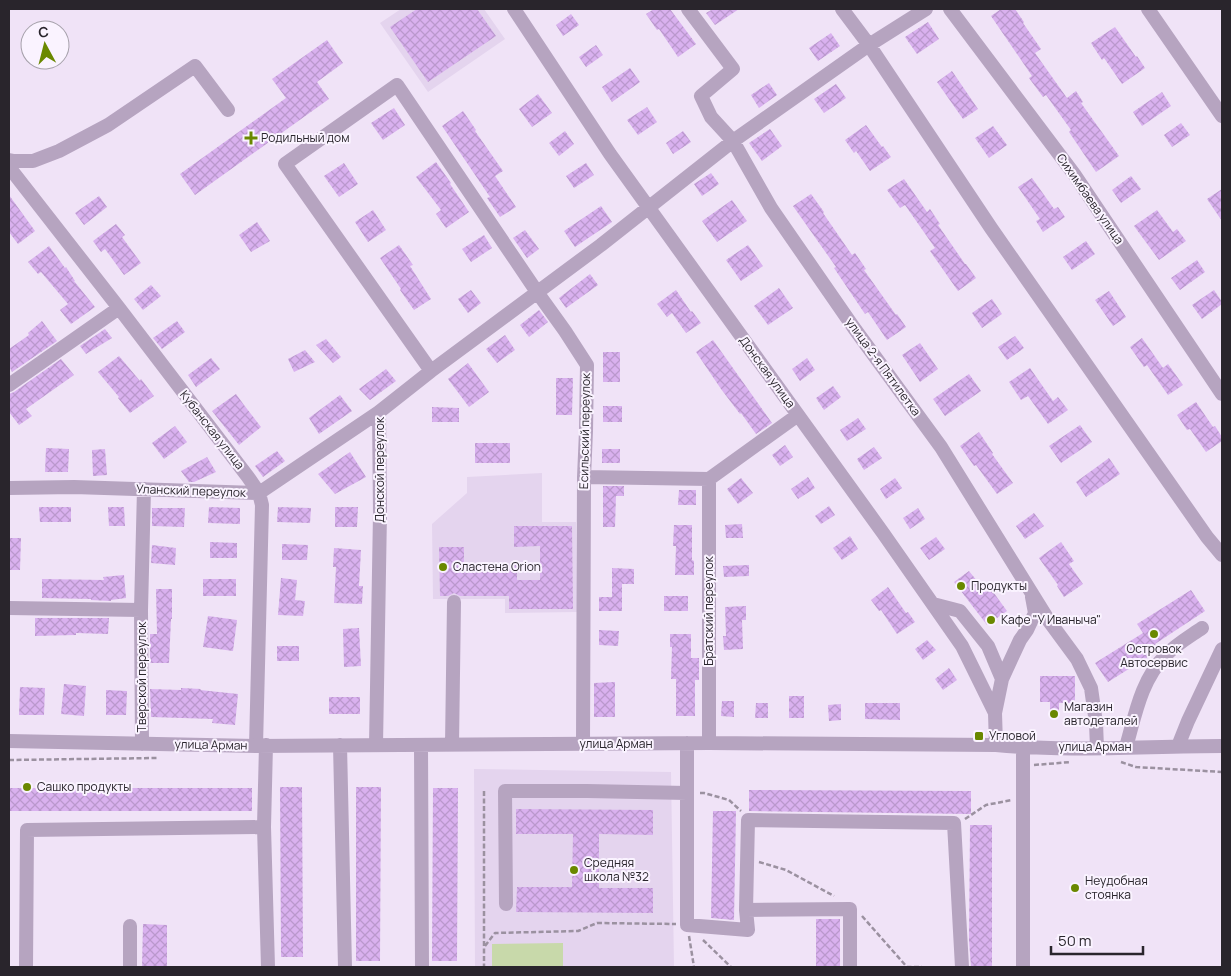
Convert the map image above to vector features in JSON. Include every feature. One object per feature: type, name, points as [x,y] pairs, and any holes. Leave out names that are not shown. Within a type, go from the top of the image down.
[{"type":"street","name":"Донская улица","points":[[514,9],[610,154],[962,646],[995,713],[996,745]]},
{"type":"street","name":"улица 2-я Пятилетка","points":[[688,9],[733,69],[702,96],[711,117],[733,141],[771,208],[854,328],[941,447],[1049,621],[1077,659],[1091,688],[1096,722],[1097,748]]},
{"type":"street","points":[[842,9],[869,45],[991,228],[1207,537],[1222,555]]},
{"type":"street","name":"Донской переулок","points":[[376,745],[380,513],[379,412],[431,371],[602,245],[733,141],[869,45],[926,9]]},
{"type":"street","name":"Сихимбаева улица","points":[[950,9],[1074,174],[1222,394]]},
{"type":"street","points":[[1148,9],[1222,116]]},
{"type":"street","points":[[9,160],[33,161],[59,151],[108,125],[195,66],[228,110]]},
{"type":"street","name":"Есильский переулок","points":[[431,371],[285,164],[398,85],[587,365],[584,476],[583,744]]},
{"type":"street","name":"Кубанская улица","points":[[9,167],[259,493]]},
{"type":"street","points":[[9,384],[119,308]]},
{"type":"street","name":"Уланский переулок","points":[[9,488],[74,487],[259,493],[379,412]]},
{"type":"street","points":[[584,476],[709,479],[798,415]]},
{"type":"street","name":"Братский переулок","points":[[709,479],[709,743]]},
{"type":"street","name":"Тверской переулок","points":[[142,744],[144,490]]},
{"type":"street","points":[[259,493],[262,506],[261,746],[268,967]]},
{"type":"street","points":[[995,713],[1002,679],[1035,613],[1032,593]]},
{"type":"street","points":[[452,746],[454,602]]},
{"type":"street","points":[[933,604],[960,611],[988,646],[1002,679]]},
{"type":"street","name":"Тверской переулок","points":[[9,608],[142,610]]},
{"type":"street","points":[[1126,747],[1145,686],[1152,672],[1165,656],[1202,628]]},
{"type":"street","points":[[1178,746],[1188,720],[1222,649]]},
{"type":"street","name":"улица Арман","points":[[9,741],[261,746],[709,743],[996,745],[1023,748],[1222,746]]},
{"type":"street","points":[[688,744],[687,925],[748,930],[746,910],[748,820],[954,823],[962,967]]},
{"type":"street","points":[[340,745],[345,967]]},
{"type":"street","points":[[421,745],[422,967]]},
{"type":"street","points":[[1023,748],[1023,967]]},
{"type":"street","points":[[506,904],[505,791],[687,793]]},
{"type":"street","points":[[26,967],[27,830],[264,827]]},
{"type":"street","points":[[746,910],[850,909],[850,967]]},
{"type":"street","points":[[130,926],[130,967]]},
{"type":"path","points":[[1116,760],[1136,767],[1222,772]]},
{"type":"path","points":[[1023,766],[1078,762]]},
{"type":"path","points":[[484,791],[484,967]]},
{"type":"path","points":[[687,793],[704,793],[729,800],[748,820]]},
{"type":"path","points":[[954,823],[966,819],[986,804],[1023,798]]},
{"type":"path","points":[[484,946],[495,933],[578,931],[597,923],[687,925],[731,967]]},
{"type":"path","points":[[687,925],[694,967]]},
{"type":"shaded area","points":[[401,9],[484,9],[505,39],[428,92],[380,23]]},
{"type":"shaded area","points":[[542,473],[542,522],[576,522],[577,612],[505,613],[505,599],[433,599],[432,524],[467,493],[467,477]]},
{"type":"shaded area","name":"Средняя школа №32","points":[[474,769],[671,772],[674,967],[475,967]]},
{"type":"green space","points":[[563,943],[563,967],[492,967],[492,944]]},
{"type":"building","points":[[417,9],[477,9],[496,36],[428,82],[390,27]]},
{"type":"building","points":[[654,9],[670,9],[696,44],[678,57],[646,14]]},
{"type":"building","points":[[713,9],[739,9],[715,25],[706,13]]},
{"type":"building","points":[[1001,9],[1015,9],[1041,49],[1035,53],[1067,98],[1076,91],[1083,102],[1081,103],[1119,156],[1096,172],[1069,132],[1071,130],[1046,95],[1043,97],[1029,78],[1032,76],[991,16]]},
{"type":"building","points":[[571,14],[579,25],[563,36],[556,25]]},
{"type":"building","points":[[928,22],[939,39],[917,54],[905,37]]},
{"type":"building","points":[[1115,27],[1145,68],[1122,84],[1091,43]]},
{"type":"building","points":[[831,33],[840,46],[818,61],[809,48]]},
{"type":"building","points":[[327,40],[343,63],[317,82],[329,99],[195,195],[180,174],[286,98],[272,79]]},
{"type":"building","points":[[596,45],[603,55],[586,67],[579,57]]},
{"type":"building","points":[[630,68],[640,82],[612,102],[602,87]]},
{"type":"building","points":[[952,71],[978,109],[963,119],[937,82]]},
{"type":"building","points":[[769,83],[777,95],[759,108],[751,95]]},
{"type":"building","points":[[836,84],[846,98],[824,113],[814,99]]},
{"type":"building","points":[[1162,92],[1171,106],[1142,126],[1133,112]]},
{"type":"building","points":[[538,94],[552,113],[532,127],[519,109]]},
{"type":"building","points":[[647,107],[657,122],[638,135],[627,120]]},
{"type":"building","points":[[394,108],[405,125],[383,140],[371,123]]},
{"type":"building","points":[[463,111],[503,171],[495,176],[516,207],[500,217],[487,198],[490,197],[442,126]]},
{"type":"building","points":[[1181,123],[1190,135],[1172,147],[1164,135]]},
{"type":"building","points":[[866,125],[891,157],[870,171],[856,151],[854,153],[845,140]]},
{"type":"building","points":[[993,126],[1007,145],[989,158],[975,138]]},
{"type":"building","points":[[770,129],[782,146],[762,161],[749,143]]},
{"type":"building","points":[[565,131],[574,144],[559,156],[549,143]]},
{"type":"building","points":[[683,131],[691,142],[673,154],[666,143]]},
{"type":"building","points":[[436,162],[469,212],[446,228],[436,214],[441,210],[416,177]]},
{"type":"building","points":[[344,163],[358,184],[339,197],[324,176]]},
{"type":"building","points":[[586,163],[594,175],[574,188],[566,176]]},
{"type":"building","points":[[711,173],[719,184],[702,196],[694,184]]},
{"type":"building","points":[[1131,176],[1141,189],[1121,203],[1112,190]]},
{"type":"building","points":[[1032,178],[1054,209],[1058,207],[1065,217],[1043,232],[1036,221],[1040,219],[1018,187]]},
{"type":"building","points":[[904,179],[927,212],[930,209],[940,224],[938,225],[976,278],[958,291],[930,251],[935,248],[905,205],[900,208],[887,190]]},
{"type":"building","points":[[1222,189],[1222,221],[1207,199]]},
{"type":"building","points":[[811,194],[852,255],[855,253],[866,269],[864,270],[906,327],[887,340],[868,312],[865,314],[834,268],[836,267],[793,206]]},
{"type":"building","points":[[9,195],[35,231],[18,244],[9,232]]},
{"type":"building","points":[[99,196],[107,207],[84,225],[75,213]]},
{"type":"building","points":[[732,200],[747,221],[717,242],[702,221]]},
{"type":"building","points":[[601,206],[612,222],[575,247],[564,231]]},
{"type":"building","points":[[373,210],[386,230],[368,242],[355,222]]},
{"type":"building","points":[[1157,210],[1173,232],[1177,229],[1186,241],[1159,260],[1134,226]]},
{"type":"building","points":[[257,222],[270,241],[251,252],[239,235]]},
{"type":"building","points":[[116,224],[125,235],[122,237],[141,263],[124,275],[105,249],[101,252],[93,241]]},
{"type":"building","points":[[525,230],[539,249],[527,258],[513,238]]},
{"type":"building","points":[[484,235],[492,248],[471,262],[462,249]]},
{"type":"building","points":[[1086,241],[1095,254],[1072,270],[1063,257]]},
{"type":"building","points":[[399,245],[413,265],[410,266],[431,299],[414,310],[380,258]]},
{"type":"building","points":[[748,245],[763,266],[741,281],[726,260]]},
{"type":"building","points":[[49,246],[95,307],[71,324],[60,310],[68,304],[41,272],[38,274],[28,262]]},
{"type":"building","points":[[1197,260],[1205,272],[1180,290],[1171,278]]},
{"type":"building","points":[[590,274],[598,285],[566,308],[559,298]]},
{"type":"building","points":[[151,285],[161,296],[143,310],[134,299]]},
{"type":"building","points":[[779,288],[793,308],[768,325],[754,306]]},
{"type":"building","points":[[471,290],[481,303],[468,313],[458,299]]},
{"type":"building","points":[[676,290],[701,323],[686,333],[672,313],[667,317],[657,304]]},
{"type":"building","points":[[1214,290],[1222,304],[1202,319],[1192,305]]},
{"type":"building","points":[[1109,291],[1126,317],[1113,326],[1095,300]]},
{"type":"building","points":[[992,299],[1002,314],[982,328],[972,313]]},
{"type":"building","points":[[539,310],[548,322],[529,337],[520,325]]},
{"type":"building","points":[[42,321],[57,341],[12,372],[9,366],[9,349],[29,335],[28,333]]},
{"type":"building","points":[[177,321],[185,332],[162,349],[153,338]]},
{"type":"building","points":[[105,329],[112,338],[86,354],[80,346]]},
{"type":"building","points":[[505,335],[515,350],[497,363],[486,349]]},
{"type":"building","points":[[1015,336],[1024,348],[1007,360],[998,347]]},
{"type":"building","points":[[1142,338],[1163,368],[1168,364],[1183,385],[1168,395],[1147,365],[1144,367],[1130,347]]},
{"type":"building","points":[[326,339],[341,357],[333,363],[316,345]]},
{"type":"building","points":[[713,340],[772,423],[756,434],[721,389],[696,352]]},
{"type":"building","points":[[920,343],[938,369],[920,382],[902,355]]},
{"type":"building","points":[[305,350],[315,362],[294,372],[288,359]]},
{"type":"building","points":[[603,352],[620,352],[620,382],[603,382]]},
{"type":"building","points":[[119,356],[154,396],[130,413],[98,372]]},
{"type":"building","points":[[211,358],[220,369],[196,387],[188,375]]},
{"type":"building","points":[[807,358],[815,370],[800,381],[792,369]]},
{"type":"building","points":[[61,359],[74,375],[26,409],[32,416],[19,425],[9,412],[9,394]]},
{"type":"building","points":[[468,363],[489,392],[469,407],[448,379]]},
{"type":"building","points":[[1030,368],[1053,401],[1058,397],[1068,410],[1048,424],[1028,396],[1021,400],[1009,382]]},
{"type":"building","points":[[386,369],[396,381],[370,400],[359,389]]},
{"type":"building","points":[[969,374],[981,391],[945,416],[933,399]]},
{"type":"building","points":[[556,378],[573,378],[572,415],[556,415]]},
{"type":"building","points":[[833,386],[841,397],[824,410],[816,398]]},
{"type":"building","points":[[236,394],[261,427],[239,445],[212,411]]},
{"type":"building","points":[[340,395],[352,411],[319,434],[309,418]]},
{"type":"building","points":[[1196,402],[1222,437],[1222,441],[1206,452],[1190,429],[1187,430],[1177,415]]},
{"type":"building","points":[[603,406],[622,406],[622,422],[603,422]]},
{"type":"building","points":[[432,407],[459,408],[459,422],[432,422]]},
{"type":"building","points":[[858,418],[866,429],[847,441],[840,430]]},
{"type":"building","points":[[1080,425],[1092,442],[1061,463],[1049,446]]},
{"type":"building","points":[[175,426],[187,442],[164,459],[152,443]]},
{"type":"building","points":[[979,432],[1013,483],[997,494],[960,446]]},
{"type":"building","points":[[475,443],[510,443],[510,463],[475,463]]},
{"type":"building","points":[[785,445],[793,457],[780,466],[772,455]]},
{"type":"building","points":[[874,447],[882,458],[864,470],[857,459]]},
{"type":"building","points":[[46,448],[69,449],[68,472],[45,472]]},
{"type":"building","points":[[105,449],[107,475],[93,476],[92,450]]},
{"type":"building","points":[[602,449],[620,449],[620,463],[602,463]]},
{"type":"building","points":[[277,451],[285,461],[263,477],[255,466]]},
{"type":"building","points":[[350,452],[366,477],[335,494],[318,474]]},
{"type":"building","points":[[207,457],[216,472],[194,482],[189,482],[181,471]]},
{"type":"building","points":[[1109,458],[1120,474],[1086,497],[1076,482]]},
{"type":"building","points":[[808,477],[815,488],[798,499],[791,489]]},
{"type":"building","points":[[741,478],[753,493],[738,504],[727,489]]},
{"type":"building","points":[[895,478],[902,488],[886,499],[880,489]]},
{"type":"building","points":[[603,486],[624,486],[624,496],[616,496],[615,527],[603,527]]},
{"type":"building","points":[[679,490],[696,490],[696,505],[678,505]]},
{"type":"building","points":[[829,506],[835,515],[821,524],[815,516]]},
{"type":"building","points":[[39,507],[71,507],[71,522],[40,522]]},
{"type":"building","points":[[108,507],[124,507],[125,526],[109,526]]},
{"type":"building","points":[[209,507],[240,508],[240,524],[208,523]]},
{"type":"building","points":[[278,507],[311,508],[310,523],[277,522]]},
{"type":"building","points":[[335,507],[358,507],[357,527],[335,527]]},
{"type":"building","points":[[152,508],[185,508],[184,527],[152,526]]},
{"type":"building","points":[[918,508],[925,519],[910,529],[903,518]]},
{"type":"building","points":[[1034,513],[1044,526],[1025,539],[1016,526]]},
{"type":"building","points":[[742,524],[743,538],[726,538],[725,525]]},
{"type":"building","points":[[674,525],[692,525],[694,575],[675,575],[676,546],[673,546]]},
{"type":"building","points":[[514,526],[572,526],[573,609],[509,609],[509,596],[460,596],[454,593],[448,596],[440,596],[439,547],[464,547],[464,572],[501,572],[501,564],[517,564],[517,580],[540,580],[540,546],[514,547]]},
{"type":"building","points":[[850,536],[858,549],[842,560],[833,548]]},
{"type":"building","points":[[936,537],[945,549],[929,560],[920,548]]},
{"type":"building","points":[[9,538],[21,538],[20,570],[9,570]]},
{"type":"building","points":[[210,542],[237,543],[237,558],[210,558]]},
{"type":"building","points":[[1061,542],[1074,561],[1069,564],[1083,584],[1064,597],[1039,558]]},
{"type":"building","points":[[282,544],[308,545],[307,560],[282,560]]},
{"type":"building","points":[[152,545],[176,548],[175,565],[151,563]]},
{"type":"building","points":[[334,548],[361,550],[359,586],[363,586],[362,604],[334,603],[336,567],[333,567]]},
{"type":"building","points":[[749,565],[749,576],[724,577],[723,566]]},
{"type":"building","points":[[612,568],[634,569],[634,584],[622,584],[622,611],[599,611],[599,597],[612,597]]},
{"type":"building","points":[[969,571],[986,592],[991,589],[1007,611],[987,625],[954,582]]},
{"type":"building","points":[[124,575],[126,598],[111,601],[42,598],[42,579],[104,580],[103,577]]},
{"type":"building","points":[[281,578],[297,580],[295,600],[305,601],[303,616],[278,615]]},
{"type":"building","points":[[203,579],[236,579],[236,596],[203,596]]},
{"type":"building","points":[[888,587],[906,613],[908,612],[915,622],[897,634],[881,610],[879,611],[871,600]]},
{"type":"building","points":[[156,589],[172,589],[169,663],[150,663],[150,634],[157,634]]},
{"type":"building","points":[[1191,590],[1205,611],[1155,644],[1159,650],[1108,682],[1095,663],[1143,633],[1137,624]]},
{"type":"building","points":[[664,596],[688,596],[688,611],[664,611]]},
{"type":"building","points":[[746,606],[746,620],[742,620],[743,649],[724,650],[723,636],[726,636],[725,607]]},
{"type":"building","points":[[208,616],[237,620],[233,651],[203,647]]},
{"type":"building","points":[[35,618],[109,618],[108,634],[76,633],[76,635],[35,636]]},
{"type":"building","points":[[359,628],[361,666],[344,667],[343,629]]},
{"type":"building","points":[[599,630],[619,631],[618,646],[599,645]]},
{"type":"building","points":[[670,634],[691,634],[691,658],[699,658],[699,680],[695,680],[695,716],[676,716],[676,679],[671,679],[672,647],[670,647]]},
{"type":"building","points":[[927,640],[936,650],[923,660],[915,649]]},
{"type":"building","points":[[277,646],[299,646],[299,661],[277,661]]},
{"type":"building","points":[[949,668],[957,680],[943,690],[935,679]]},
{"type":"building","points":[[1040,676],[1075,676],[1075,703],[1059,703],[1059,716],[1050,716],[1050,702],[1040,702]]},
{"type":"building","points":[[615,682],[615,717],[594,717],[594,683]]},
{"type":"building","points":[[64,684],[86,686],[84,716],[61,714]]},
{"type":"building","points":[[20,687],[45,688],[44,715],[19,715]]},
{"type":"building","points":[[181,688],[238,694],[235,725],[212,723],[213,719],[151,717],[150,689],[181,690]]},
{"type":"building","points":[[106,690],[127,691],[126,715],[106,715]]},
{"type":"building","points":[[789,696],[804,696],[804,718],[789,718]]},
{"type":"building","points":[[329,697],[360,697],[360,714],[329,714]]},
{"type":"building","points":[[722,701],[734,701],[734,717],[721,716]]},
{"type":"building","points":[[756,703],[768,703],[768,718],[755,718]]},
{"type":"building","points":[[865,703],[900,703],[900,720],[865,719]]},
{"type":"building","points":[[841,704],[841,720],[829,721],[828,705]]},
{"type":"building","points":[[280,787],[302,787],[303,957],[281,957]]},
{"type":"building","points":[[356,787],[381,787],[380,961],[356,961]]},
{"type":"building","points":[[9,788],[252,788],[252,811],[9,811]]},
{"type":"building","points":[[433,788],[458,788],[457,961],[432,961]]},
{"type":"building","points":[[749,790],[971,791],[971,814],[749,811]]},
{"type":"building","points":[[516,809],[653,810],[653,835],[599,834],[599,888],[653,888],[653,913],[516,912],[517,887],[572,887],[573,834],[516,834]]},
{"type":"building","points":[[713,811],[736,811],[734,920],[711,918]]},
{"type":"building","points":[[970,825],[992,825],[992,967],[971,967],[969,940]]},
{"type":"building","points":[[816,919],[840,919],[840,967],[816,967]]},
{"type":"building","points":[[143,924],[167,925],[167,967],[142,967]]},
{"type":"place","name":"Родильный дом","points":[[251,138]]},
{"type":"place","name":"Сластена Orion","points":[[443,567]]},
{"type":"place","name":"Продукты","points":[[961,586]]},
{"type":"place","name":"Кафе \"У Иваныча\"","points":[[991,620]]},
{"type":"place","name":"Островок Автосервис","points":[[1154,634]]},
{"type":"place","name":"Магазин автодеталей","points":[[1054,714]]},
{"type":"place","name":"Угловой","points":[[979,736]]},
{"type":"place","name":"Сашко продукты","points":[[27,787]]},
{"type":"place","name":"Средняя школа №32","points":[[574,870]]},
{"type":"place","name":"Неудобная стоянка","points":[[1075,888]]}]
